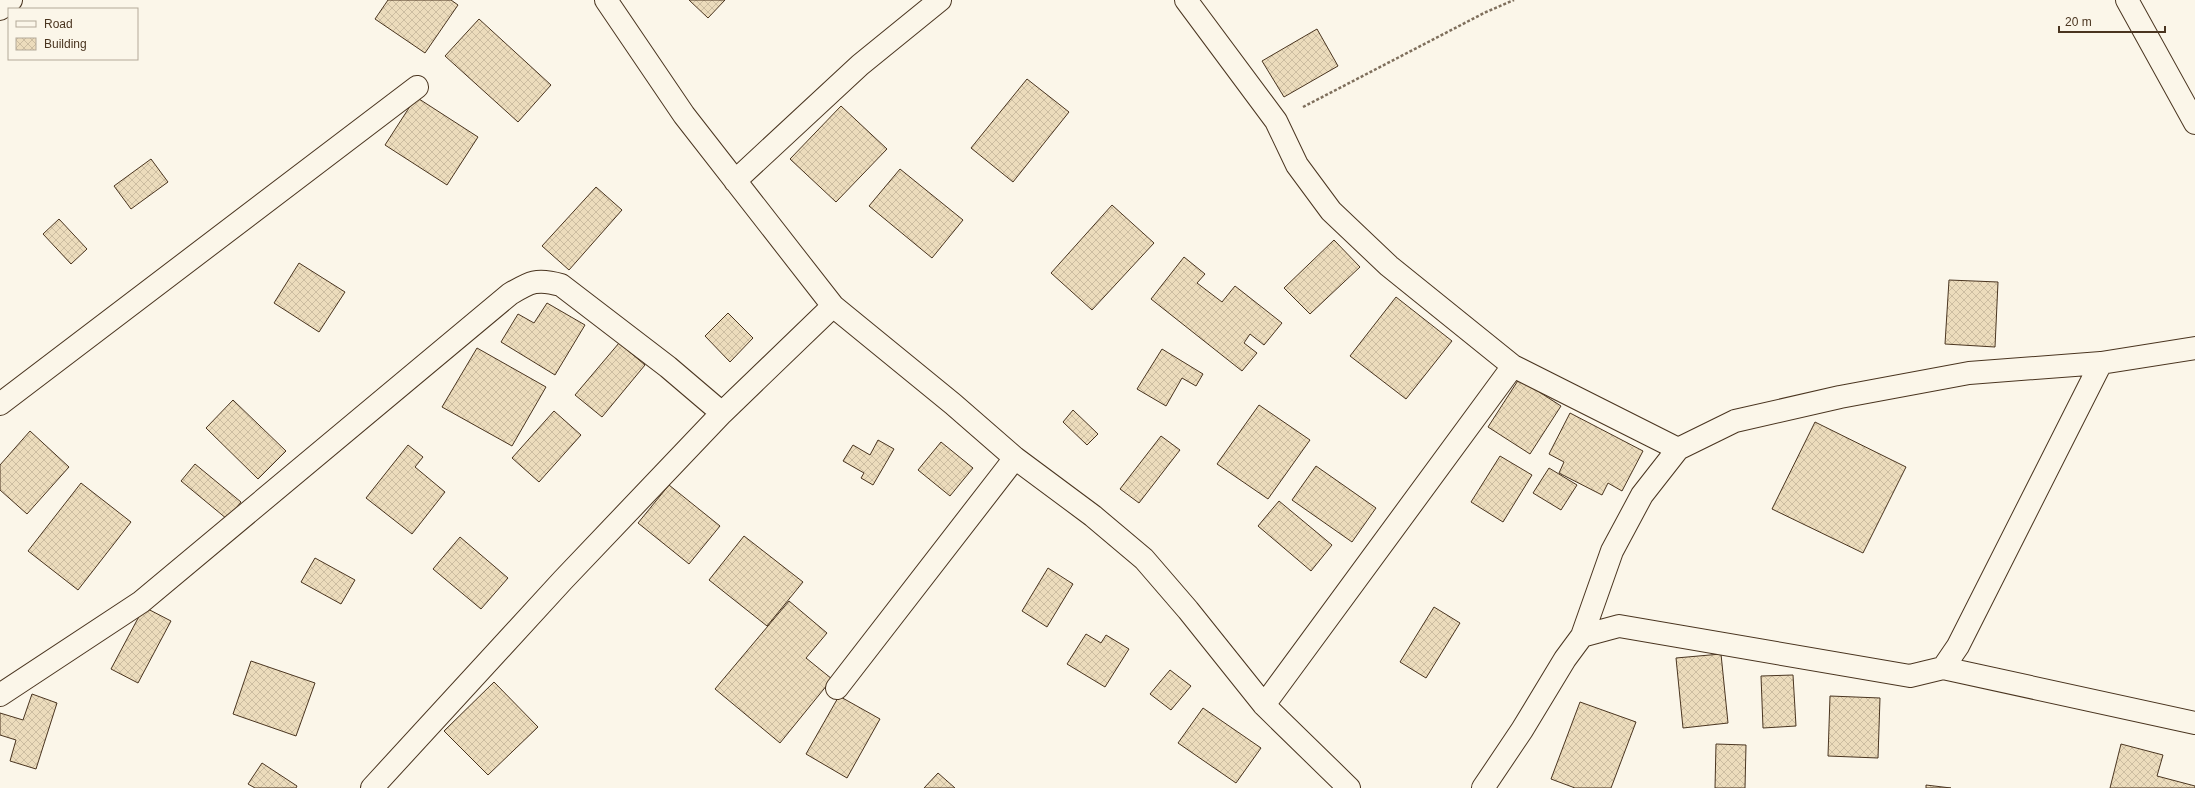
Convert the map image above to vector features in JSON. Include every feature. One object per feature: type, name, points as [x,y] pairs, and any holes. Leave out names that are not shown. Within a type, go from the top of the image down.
[{"type":"street","points":[[0,9],[11,0]]},
{"type":"street","points":[[606,0],[684,115],[833,306],[953,404],[1015,458],[1093,516],[1144,559],[1188,610],[1264,705],[1349,788]]},
{"type":"street","points":[[735,181],[860,65],[940,0]]},
{"type":"street","points":[[1186,0],[1276,121],[1297,166],[1331,211],[1389,266],[1513,366],[1678,449]]},
{"type":"street","points":[[2128,0],[2195,123]]},
{"type":"street","points":[[0,404],[416,87]]},
{"type":"street","points":[[0,696],[141,602],[504,299],[529,282],[544,280],[561,285],[662,363],[722,413]]},
{"type":"street","points":[[372,788],[569,575],[722,413],[833,306]]},
{"type":"street","points":[[1483,788],[1522,730],[1565,659],[1582,636],[1612,551],[1642,495],[1678,449],[1735,421],[1840,397],[1969,373],[2101,363],[2195,348]]},
{"type":"street","points":[[1943,668],[1958,646],[2101,363]]},
{"type":"street","points":[[1264,705],[1513,366]]},
{"type":"street","points":[[837,688],[1015,458]]},
{"type":"street","points":[[1582,636],[1618,626],[1910,676],[1943,668],[2195,723]]},
{"type":"path","points":[[1276,121],[1486,12],[1514,0]]},
{"type":"building","points":[[388,0],[451,0],[458,5],[425,53],[375,19]]},
{"type":"building","points":[[689,0],[725,0],[708,18]]},
{"type":"building","points":[[479,19],[551,85],[518,122],[445,56]]},
{"type":"building","points":[[1317,29],[1338,66],[1284,97],[1262,61]]},
{"type":"building","points":[[1027,79],[1069,112],[1013,182],[971,148]]},
{"type":"building","points":[[416,97],[478,137],[447,185],[385,145]]},
{"type":"building","points":[[841,106],[887,149],[836,202],[790,159]]},
{"type":"building","points":[[151,159],[168,182],[131,209],[114,186]]},
{"type":"building","points":[[900,169],[963,220],[932,258],[869,206]]},
{"type":"building","points":[[596,187],[622,210],[569,270],[542,246]]},
{"type":"building","points":[[1112,205],[1154,243],[1092,310],[1051,273]]},
{"type":"building","points":[[59,219],[87,249],[71,264],[43,234]]},
{"type":"building","points":[[1334,240],[1360,267],[1310,314],[1284,288]]},
{"type":"building","points":[[1184,257],[1205,274],[1197,283],[1222,302],[1235,286],[1282,323],[1264,345],[1250,334],[1244,343],[1257,353],[1242,371],[1151,299]]},
{"type":"building","points":[[299,263],[345,292],[319,332],[274,303]]},
{"type":"building","points":[[1949,280],[1998,282],[1995,347],[1945,344]]},
{"type":"building","points":[[1396,297],[1452,341],[1406,399],[1350,356]]},
{"type":"building","points":[[547,303],[585,325],[555,375],[501,342],[518,314],[534,323]]},
{"type":"building","points":[[728,313],[753,338],[730,362],[705,336]]},
{"type":"building","points":[[619,343],[645,365],[602,417],[575,395]]},
{"type":"building","points":[[477,348],[546,387],[512,446],[442,407]]},
{"type":"building","points":[[1162,349],[1203,374],[1196,386],[1182,378],[1166,406],[1137,389]]},
{"type":"building","points":[[1519,379],[1561,406],[1530,454],[1488,427]]},
{"type":"building","points":[[233,400],[286,451],[258,479],[206,428]]},
{"type":"building","points":[[1259,405],[1310,440],[1268,499],[1217,464]]},
{"type":"building","points":[[1073,410],[1098,434],[1087,445],[1063,422]]},
{"type":"building","points":[[554,411],[581,435],[539,482],[512,458]]},
{"type":"building","points":[[1570,413],[1643,451],[1622,491],[1608,483],[1602,495],[1559,473],[1564,462],[1549,454]]},
{"type":"building","points":[[1815,422],[1906,467],[1863,553],[1772,509]]},
{"type":"building","points":[[30,431],[69,467],[27,514],[0,490],[0,465]]},
{"type":"building","points":[[1161,436],[1180,450],[1139,503],[1120,489]]},
{"type":"building","points":[[878,440],[894,449],[873,485],[861,478],[864,473],[843,461],[853,445],[870,455]]},
{"type":"building","points":[[941,442],[973,468],[950,496],[918,470]]},
{"type":"building","points":[[408,445],[423,457],[415,467],[445,492],[412,534],[366,498]]},
{"type":"building","points":[[1500,456],[1532,475],[1503,522],[1471,502]]},
{"type":"building","points":[[195,464],[241,502],[227,519],[181,481]]},
{"type":"building","points":[[1316,466],[1376,508],[1352,542],[1292,500]]},
{"type":"building","points":[[1549,468],[1577,485],[1561,510],[1533,493]]},
{"type":"building","points":[[81,483],[131,522],[78,590],[28,551]]},
{"type":"building","points":[[669,485],[720,526],[689,564],[638,523]]},
{"type":"building","points":[[1279,501],[1332,545],[1311,571],[1258,526]]},
{"type":"building","points":[[744,536],[803,582],[767,626],[709,580]]},
{"type":"building","points":[[460,537],[508,578],[481,609],[433,569]]},
{"type":"building","points":[[315,558],[355,580],[341,604],[301,582]]},
{"type":"building","points":[[1048,568],[1073,584],[1047,627],[1022,611]]},
{"type":"building","points":[[789,601],[827,633],[806,658],[832,679],[780,743],[715,689]]},
{"type":"building","points":[[144,607],[171,621],[138,683],[111,669]]},
{"type":"building","points":[[1434,607],[1460,623],[1426,678],[1400,662]]},
{"type":"building","points":[[1086,634],[1101,643],[1106,635],[1129,649],[1105,687],[1067,664]]},
{"type":"building","points":[[1721,654],[1728,723],[1683,728],[1676,658]]},
{"type":"building","points":[[251,661],[315,683],[296,736],[233,714]]},
{"type":"building","points":[[1170,670],[1191,686],[1171,710],[1150,694]]},
{"type":"building","points":[[1793,675],[1796,726],[1763,728],[1761,676]]},
{"type":"building","points":[[494,682],[538,727],[488,775],[444,731]]},
{"type":"building","points":[[32,694],[57,703],[36,769],[10,761],[16,740],[0,735],[0,713],[23,720]]},
{"type":"building","points":[[839,696],[880,719],[847,778],[806,754]]},
{"type":"building","points":[[1830,696],[1880,698],[1878,758],[1828,756]]},
{"type":"building","points":[[1580,702],[1636,722],[1611,788],[1575,788],[1551,779]]},
{"type":"building","points":[[1203,708],[1261,748],[1236,783],[1178,743]]},
{"type":"building","points":[[1716,744],[1746,745],[1745,788],[1715,788]]},
{"type":"building","points":[[2121,744],[2163,755],[2157,776],[2195,786],[2195,788],[2110,788]]},
{"type":"building","points":[[262,763],[297,786],[296,788],[255,788],[248,784]]},
{"type":"building","points":[[938,773],[955,788],[924,788]]},
{"type":"building","points":[[1926,785],[1951,788],[1926,788]]}]
